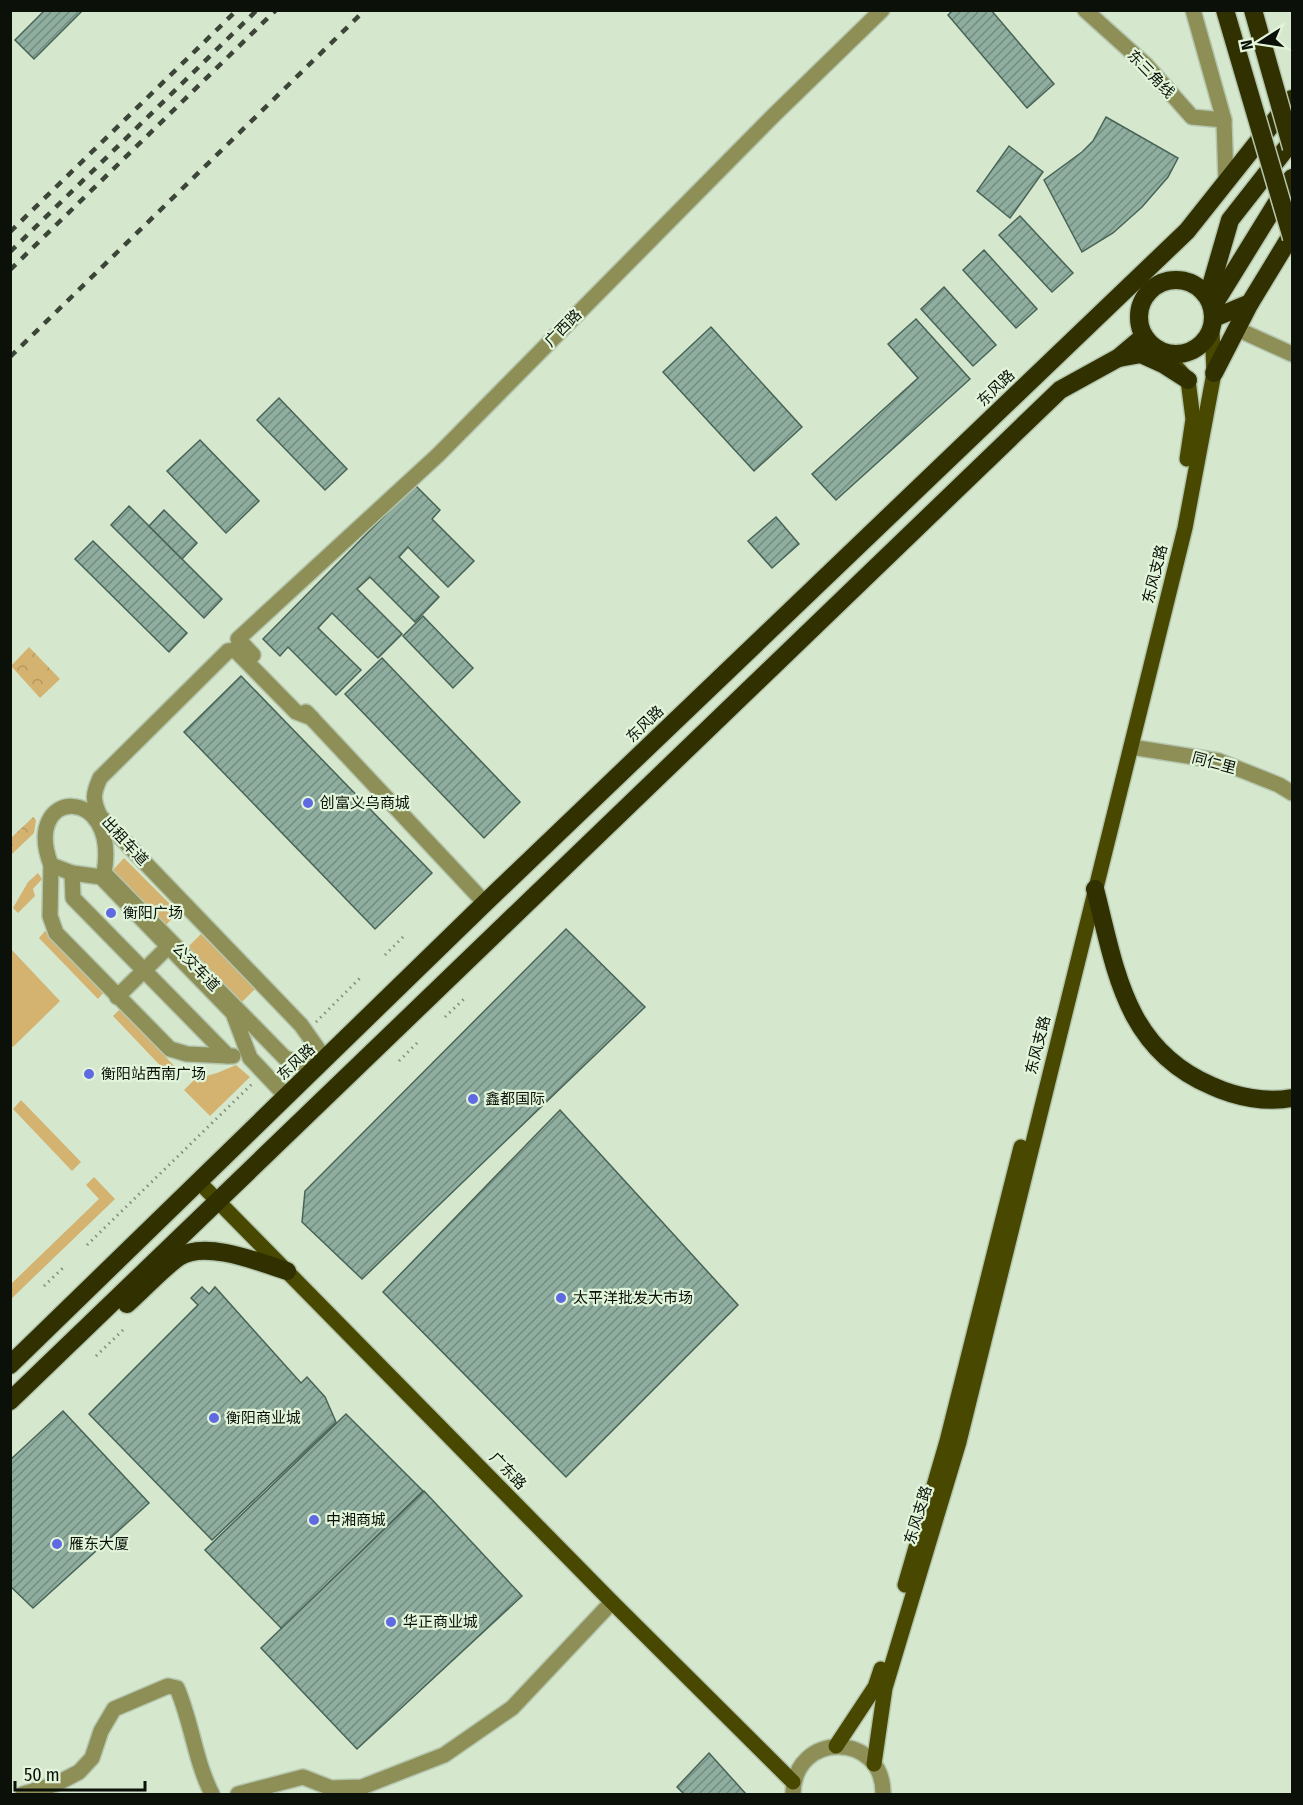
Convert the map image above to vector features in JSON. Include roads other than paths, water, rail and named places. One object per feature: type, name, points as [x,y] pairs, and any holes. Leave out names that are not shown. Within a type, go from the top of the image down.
[{"type":"highway","points":[[1214,373],[1250,303],[1293,236],[1225,10]]},
{"type":"highway","points":[[1253,10],[1293,148]]},
{"type":"highway","name":"东风路","points":[[11,1364],[485,903],[1187,231],[1293,99]]},
{"type":"highway","points":[[1187,231],[1156,285],[1144,298],[1139,317],[1144,336],[1153,346],[1175,355],[1197,348],[1206,340],[1230,220],[1293,141]]},
{"type":"highway","points":[[1212,313],[1293,178]]},
{"type":"highway","points":[[1119,295],[1177,279],[1189,281],[1199,287],[1212,313]]},
{"type":"highway","points":[[1212,313],[1250,303]]},
{"type":"highway","points":[[10,1401],[1060,390],[1118,358],[1144,336]]},
{"type":"highway","points":[[1118,358],[1141,354],[1163,364],[1188,380]]},
{"type":"highway","points":[[1095,890],[1119,986],[1156,1050],[1191,1077],[1231,1095],[1278,1101],[1293,1098]]},
{"type":"highway","points":[[26,1386],[107,1322],[179,1257],[195,1250],[238,1256],[287,1271]]},
{"type":"main road","name":"东风支路","points":[[874,1764],[885,1688],[959,1442],[1185,528],[1214,373],[1212,313]]},
{"type":"main road","points":[[1164,352],[1188,380]]},
{"type":"main road","name":"东风支路","points":[[836,1746],[875,1686],[947,1441],[1177,528],[1193,419],[1188,380]]},
{"type":"main road","name":"广东路","points":[[199,1182],[793,1788]]},
{"type":"street","name":"广西路","points":[[235,648],[438,455],[774,115],[882,10]]},
{"type":"street","name":"东三角线","points":[[1085,10],[1146,65],[1192,117],[1224,120]]},
{"type":"street","points":[[1193,10],[1224,120],[1226,181]]},
{"type":"street","points":[[1237,329],[1293,354]]},
{"type":"street","points":[[235,648],[312,718],[485,903]]},
{"type":"street","name":"出租车道","points":[[235,648],[232,657],[108,780],[103,791],[108,812],[269,981],[276,999],[306,1031],[326,1059]]},
{"type":"street","name":"同仁里","points":[[1131,747],[1219,761],[1293,793]]},
{"type":"street","name":"公交车道","points":[[250,1058],[187,1054],[170,1049],[56,933],[50,916],[51,865],[44,836],[50,817],[68,806],[85,809],[98,821],[105,840],[104,873],[170,945],[285,1058],[301,1063],[326,1059]]},
{"type":"street","points":[[51,865],[72,873],[101,877],[170,945],[233,1013],[250,1058],[286,1096]]},
{"type":"street","points":[[72,873],[73,898],[228,1056]]},
{"type":"street","points":[[117,997],[170,945]]},
{"type":"street","points":[[238,1794],[303,1777],[331,1788],[362,1787],[444,1755],[512,1708],[612,1602]]},
{"type":"street","points":[[22,1794],[56,1784],[79,1772],[92,1758],[101,1731],[114,1709],[168,1686],[177,1688],[184,1703],[205,1780],[212,1794]]},
{"type":"street","points":[[793,1788],[799,1768],[809,1756],[822,1749],[836,1746],[850,1748],[864,1754],[874,1764],[881,1778],[883,1794]]},
{"type":"railway","points":[[10,232],[237,10]]},
{"type":"railway","points":[[10,252],[257,10]]},
{"type":"railway","points":[[10,270],[276,10]]},
{"type":"railway","points":[[10,357],[365,10]]},
{"type":"place","name":"创富义乌商城","points":[[308,803]]},
{"type":"place","name":"衡阳广场","points":[[111,913]]},
{"type":"place","name":"衡阳站西南广场","points":[[89,1074]]},
{"type":"place","name":"鑫都国际","points":[[473,1099]]},
{"type":"place","name":"太平洋批发大市场","points":[[561,1298]]},
{"type":"place","name":"衡阳商业城","points":[[214,1418]]},
{"type":"place","name":"中湘商城","points":[[314,1520]]},
{"type":"place","name":"雁东大厦","points":[[57,1544]]},
{"type":"place","name":"华正商业城","points":[[391,1622]]}]
